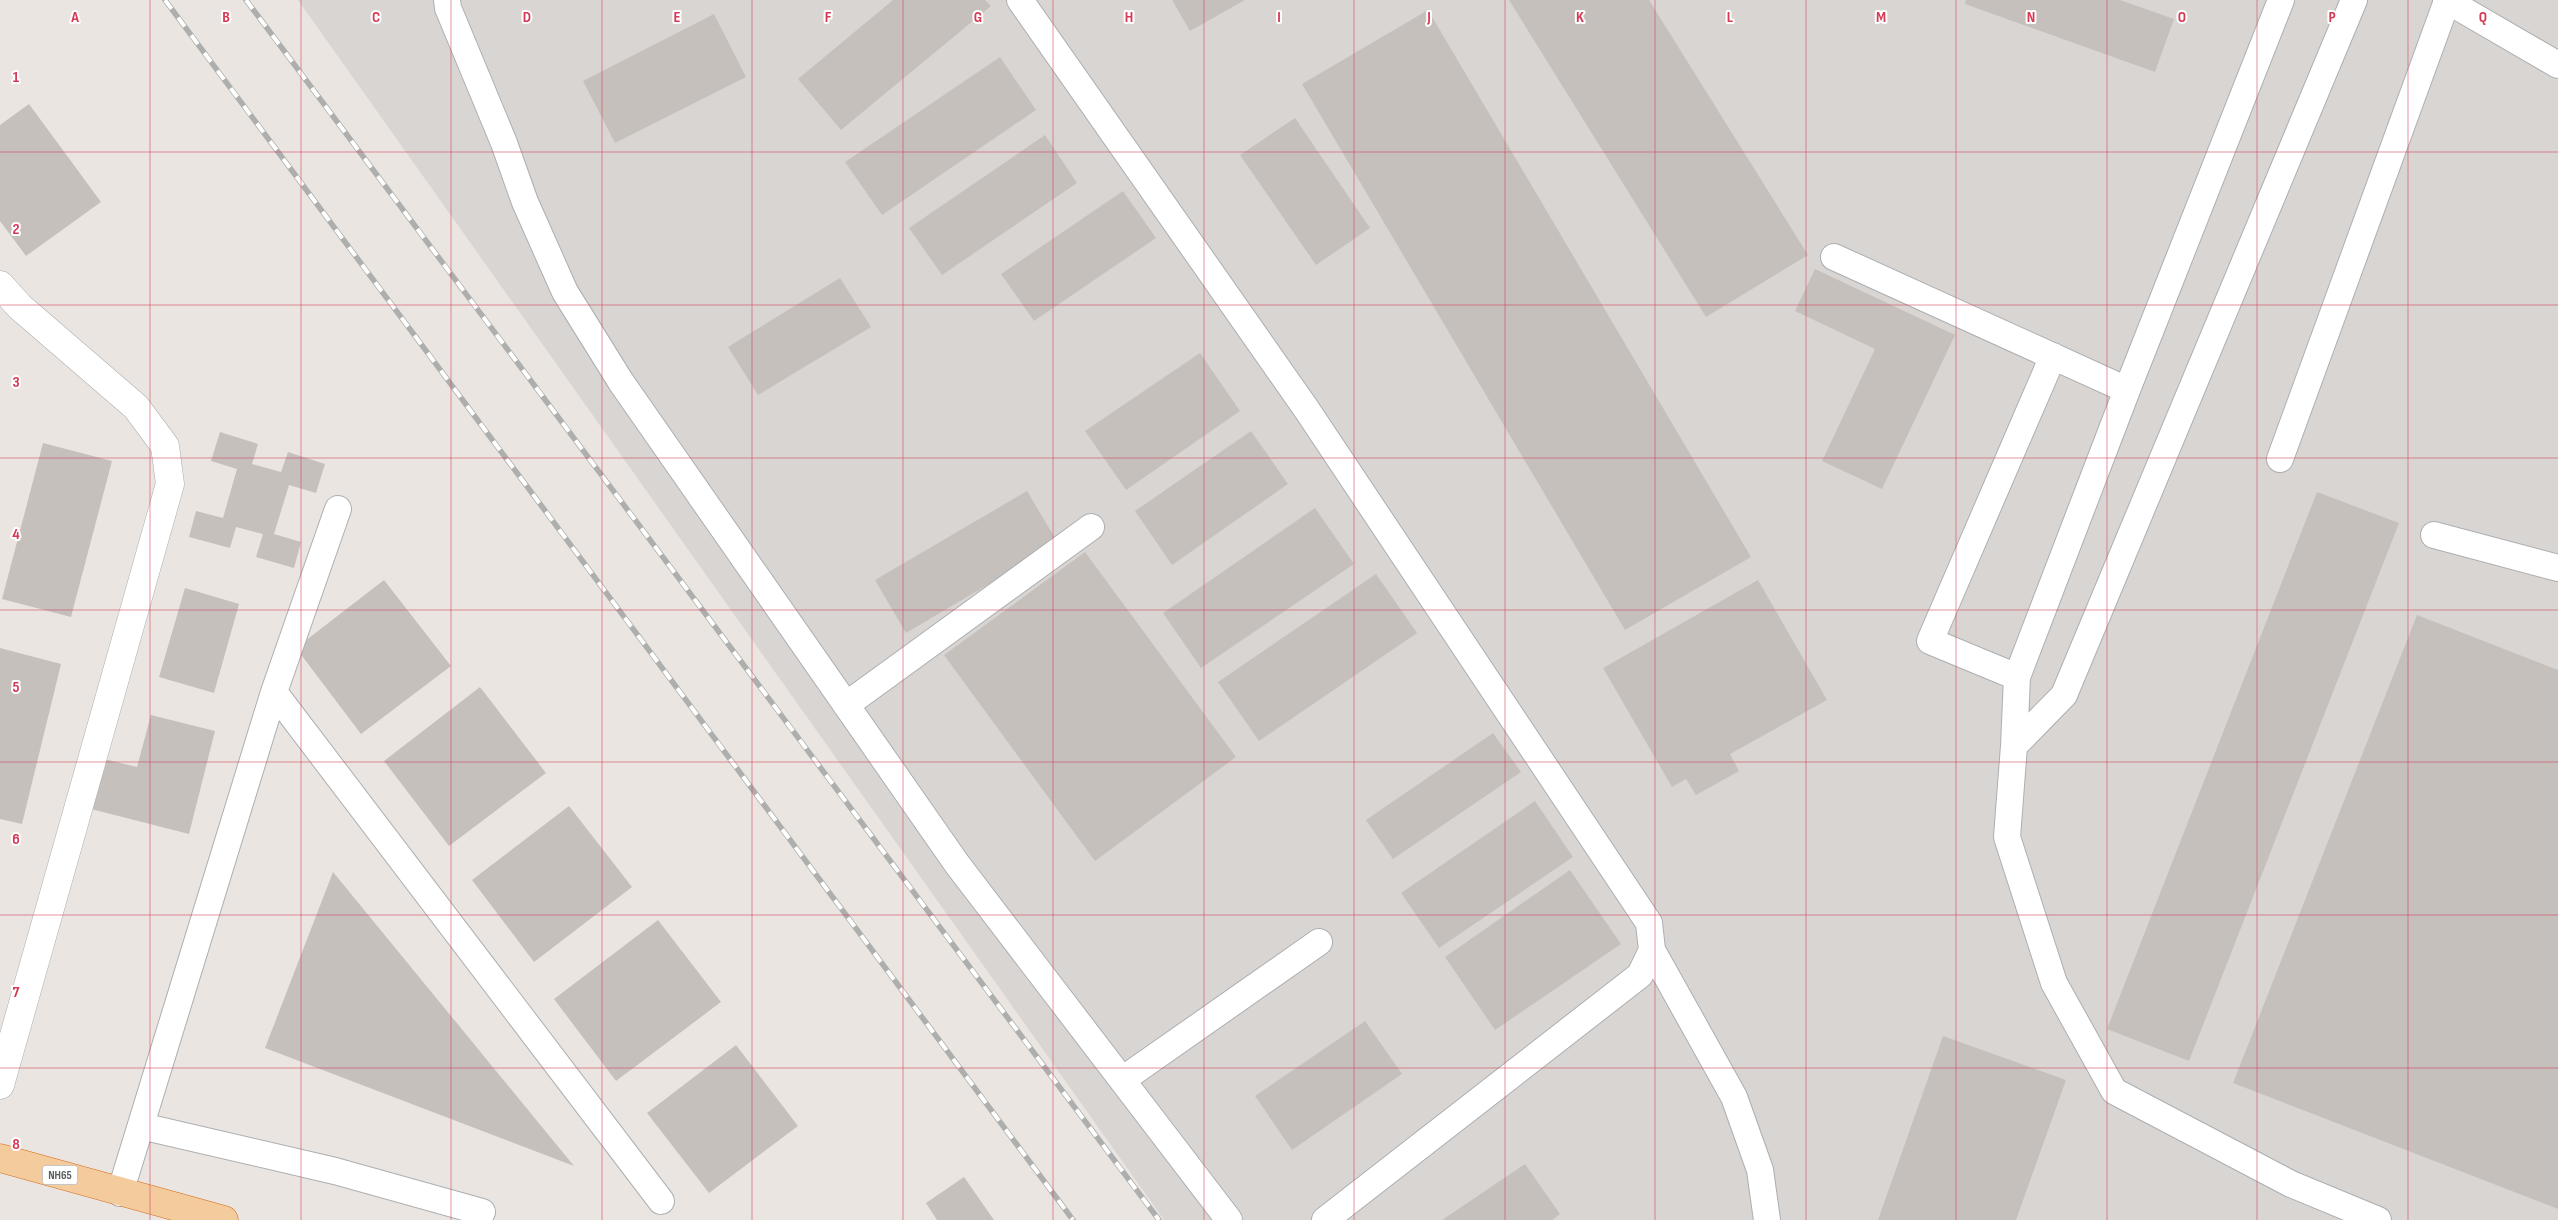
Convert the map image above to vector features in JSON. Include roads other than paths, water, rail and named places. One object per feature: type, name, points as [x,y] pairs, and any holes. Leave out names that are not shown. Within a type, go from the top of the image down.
[{"type":"highway","name":"NH65","points":[[0,1158],[120,1193],[224,1220]]},
{"type":"street","points":[[0,285],[20,308],[136,407],[165,446],[170,484],[0,1085]]},
{"type":"lane","points":[[447,0],[448,8],[504,143],[525,202],[565,292],[626,390],[957,864],[1229,1220]]},
{"type":"lane","points":[[1020,0],[1346,468],[1649,923],[1652,950],[1734,1097],[1760,1170],[1767,1220]]},
{"type":"lane","points":[[2281,0],[2127,390],[2018,677],[2007,837],[2054,983],[2114,1091],[2291,1184],[2378,1220]]},
{"type":"lane","points":[[2014,746],[2064,695],[2354,0]]},
{"type":"lane","points":[[2280,459],[2447,0],[2558,65]]},
{"type":"lane","points":[[1834,257],[2127,390]]},
{"type":"lane","points":[[2018,677],[1930,640],[2052,356]]},
{"type":"lane","points":[[120,1193],[274,692],[338,509]]},
{"type":"lane","points":[[846,705],[1090,527]]},
{"type":"lane","points":[[2434,535],[2558,568]]},
{"type":"lane","points":[[274,692],[661,1201]]},
{"type":"lane","points":[[1122,1080],[1319,942]]},
{"type":"lane","points":[[1325,1220],[1619,993],[1640,974],[1652,950]]},
{"type":"lane","points":[[141,1126],[335,1171],[482,1212]]},
{"type":"railway","points":[[165,0],[1073,1220]]},
{"type":"railway","points":[[246,0],[1159,1220]]}]
